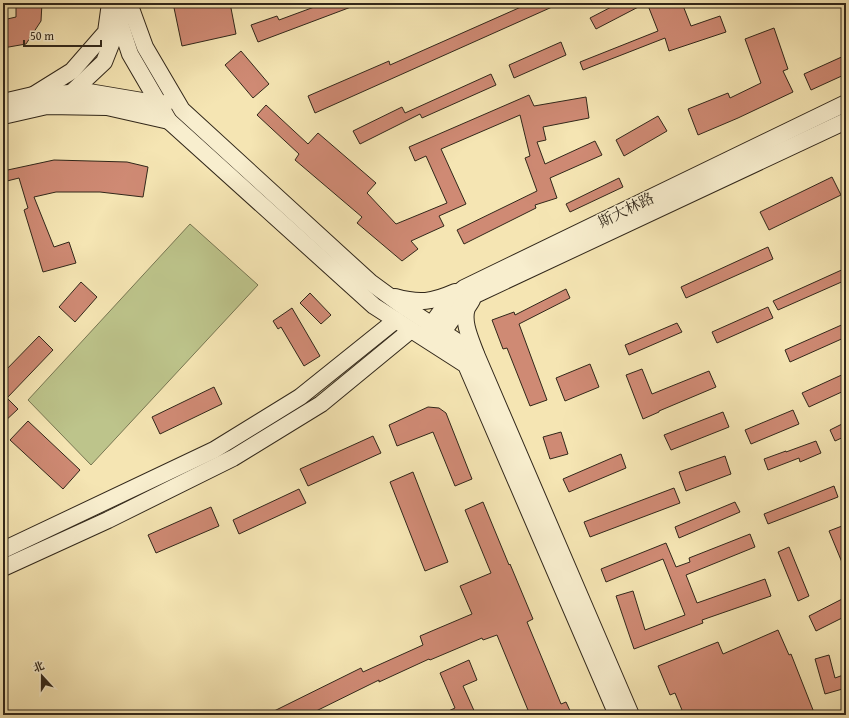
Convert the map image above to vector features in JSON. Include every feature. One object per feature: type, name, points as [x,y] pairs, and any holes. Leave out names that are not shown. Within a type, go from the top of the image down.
[{"type":"main road","points":[[111,3],[117,14],[130,54],[169,121],[374,306],[396,320],[429,334],[471,359],[631,715]]},
{"type":"main road","points":[[33,95],[72,71],[106,32],[111,3]]},
{"type":"main road","points":[[47,106],[71,93],[104,62],[120,23],[125,3]]},
{"type":"main road","points":[[129,3],[145,47],[182,110],[429,334]]},
{"type":"main road","points":[[3,102],[33,95],[89,92],[160,104],[177,102]]},
{"type":"main road","name":"斯大林路","points":[[3,568],[108,520],[233,458],[321,404],[429,334],[462,306],[470,292],[846,103]]},
{"type":"main road","points":[[3,116],[47,106],[107,107],[169,121]]},
{"type":"main road","name":"斯大林路","points":[[470,292],[846,121]]},
{"type":"main road","points":[[385,294],[408,301],[423,302],[470,292],[466,318],[471,359],[617,715]]},
{"type":"main road","points":[[3,550],[214,450],[300,397],[396,320]]},
{"type":"green space","points":[[190,224],[258,285],[91,465],[28,400]]},
{"type":"building","points":[[16,3],[42,3],[41,21],[26,44],[3,48],[3,20],[16,17]]},
{"type":"building","points":[[173,3],[207,3],[208,7],[230,3],[236,34],[182,46]]},
{"type":"building","points":[[325,3],[359,4],[258,42],[251,25],[277,16],[279,20]]},
{"type":"building","points":[[530,3],[561,3],[315,113],[308,96],[389,61],[390,65]]},
{"type":"building","points":[[619,3],[646,3],[596,29],[590,18]]},
{"type":"building","points":[[647,3],[682,3],[691,26],[720,16],[726,32],[669,51],[665,38],[583,70],[580,62],[658,31]]},
{"type":"building","points":[[774,28],[788,69],[783,71],[793,92],[698,135],[688,109],[728,93],[730,98],[761,83],[745,39]]},
{"type":"building","points":[[561,42],[566,55],[514,78],[509,65]]},
{"type":"building","points":[[241,51],[269,84],[253,98],[225,65]]},
{"type":"building","points":[[846,55],[846,74],[811,90],[804,74]]},
{"type":"building","points":[[491,74],[496,85],[422,118],[420,114],[360,144],[353,131],[402,107],[405,113]]},
{"type":"building","points":[[529,95],[534,106],[586,97],[589,118],[543,127],[546,140],[537,142],[545,164],[595,141],[602,155],[550,178],[557,198],[535,205],[536,208],[464,244],[457,230],[537,191],[525,158],[530,156],[520,115],[441,149],[466,204],[439,216],[444,226],[411,241],[418,249],[402,261],[357,223],[362,217],[295,160],[299,154],[257,115],[266,105],[308,144],[318,133],[376,183],[367,193],[396,224],[447,203],[426,156],[415,161],[409,147]]},
{"type":"building","points":[[658,116],[667,131],[624,156],[616,140]]},
{"type":"building","points":[[54,160],[127,162],[148,167],[143,197],[100,192],[56,192],[34,197],[54,247],[69,242],[76,263],[43,272],[24,210],[28,208],[19,178],[3,182],[3,171]]},
{"type":"building","points":[[832,177],[841,195],[769,230],[760,212]]},
{"type":"building","points":[[619,178],[623,187],[570,212],[566,204]]},
{"type":"building","points":[[768,247],[773,259],[686,298],[681,287]]},
{"type":"building","points":[[846,268],[846,280],[778,310],[773,301]]},
{"type":"building","points":[[81,282],[97,297],[75,322],[59,307]]},
{"type":"building","points":[[566,289],[570,298],[519,324],[547,400],[530,406],[507,348],[503,349],[492,320],[514,312],[515,315]]},
{"type":"building","points":[[310,293],[331,315],[321,324],[300,303]]},
{"type":"building","points":[[768,307],[773,318],[717,343],[712,332]]},
{"type":"building","points":[[292,308],[320,356],[304,366],[281,327],[278,329],[273,321]]},
{"type":"building","points":[[677,323],[682,332],[629,355],[625,345]]},
{"type":"building","points":[[846,323],[846,337],[790,362],[785,350]]},
{"type":"building","points":[[39,336],[53,350],[7,398],[18,409],[3,423],[3,373]]},
{"type":"building","points":[[590,364],[599,387],[565,401],[556,378]]},
{"type":"building","points":[[642,369],[652,394],[709,371],[716,387],[643,419],[626,375]]},
{"type":"building","points":[[846,373],[846,390],[809,407],[802,393]]},
{"type":"building","points":[[214,387],[222,404],[160,434],[152,417]]},
{"type":"building","points":[[428,407],[439,408],[446,413],[472,479],[455,486],[433,432],[397,446],[389,425]]},
{"type":"building","points":[[793,410],[799,424],[751,444],[745,430]]},
{"type":"building","points":[[723,412],[729,427],[671,450],[664,435]]},
{"type":"building","points":[[28,421],[80,470],[63,489],[10,440]]},
{"type":"building","points":[[846,422],[846,436],[835,441],[830,430]]},
{"type":"building","points":[[561,432],[568,454],[550,459],[543,437]]},
{"type":"building","points":[[373,436],[381,453],[308,486],[300,469]]},
{"type":"building","points":[[816,441],[821,453],[800,462],[799,458],[768,470],[764,459]]},
{"type":"building","points":[[621,454],[626,468],[569,492],[563,479]]},
{"type":"building","points":[[725,456],[731,474],[686,491],[679,472]]},
{"type":"building","points":[[413,472],[448,562],[425,571],[390,482]]},
{"type":"building","points":[[834,486],[838,497],[768,524],[764,514]]},
{"type":"building","points":[[674,488],[680,503],[590,537],[584,522]]},
{"type":"building","points":[[299,489],[306,503],[239,534],[233,520]]},
{"type":"building","points":[[483,502],[533,619],[527,622],[561,704],[566,702],[572,715],[530,715],[497,635],[483,640],[482,638],[430,660],[429,659],[379,682],[379,680],[308,715],[266,715],[361,668],[363,672],[423,645],[420,636],[472,614],[460,586],[491,573],[465,510]]},
{"type":"building","points":[[735,502],[740,512],[679,538],[675,527]]},
{"type":"building","points":[[211,507],[219,526],[156,553],[148,535]]},
{"type":"building","points":[[842,526],[846,534],[846,572],[829,531]]},
{"type":"building","points":[[750,534],[755,547],[686,575],[697,603],[765,579],[771,596],[702,620],[703,623],[634,649],[616,596],[633,591],[645,630],[685,615],[663,559],[606,582],[601,569],[666,543],[676,567],[690,562],[689,558]]},
{"type":"building","points":[[789,547],[809,596],[798,601],[778,552]]},
{"type":"building","points":[[846,597],[846,616],[816,631],[809,616]]},
{"type":"building","points":[[778,630],[789,655],[791,654],[815,715],[684,715],[675,693],[670,695],[658,666],[718,642],[723,654]]},
{"type":"building","points":[[829,655],[835,678],[846,674],[846,688],[825,694],[815,659]]},
{"type":"building","points":[[469,660],[477,680],[463,686],[476,715],[440,715],[455,708],[440,673]]}]
